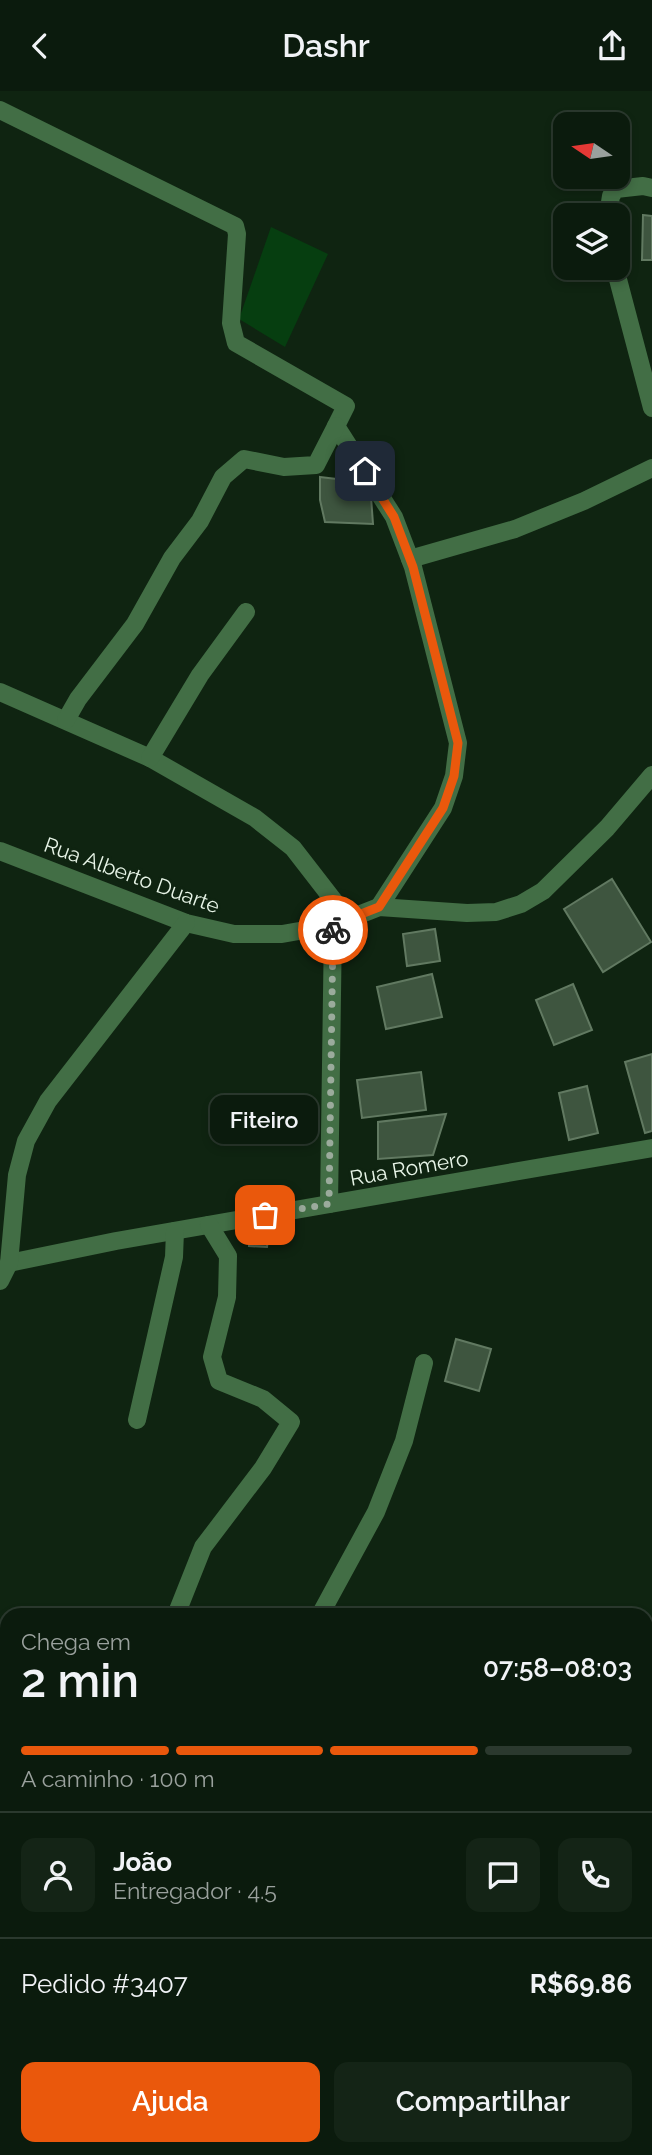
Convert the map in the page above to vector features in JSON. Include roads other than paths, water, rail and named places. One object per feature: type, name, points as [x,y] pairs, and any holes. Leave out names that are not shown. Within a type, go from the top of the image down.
[{"type":"street","points":[[0,110],[235,226],[237,234],[231,323],[236,343],[346,406],[316,465],[284,467],[244,459],[223,477],[200,521],[172,558],[135,624],[78,699],[66,720]]},
{"type":"street","points":[[610,203],[616,189],[652,188]]},
{"type":"street","points":[[618,280],[652,408]]},
{"type":"street","points":[[336,426],[394,517],[410,559],[458,743],[454,776],[443,808],[379,907]]},
{"type":"street","points":[[410,559],[514,529],[584,501],[652,468]]},
{"type":"street","points":[[150,758],[201,674],[246,612]]},
{"type":"street","points":[[0,692],[66,720],[101,739],[150,758],[255,818],[283,841],[340,922],[329,1204]]},
{"type":"street","name":"Rua Alberto Duarte","points":[[0,851],[186,923],[234,934],[282,934],[340,922],[379,907],[467,913],[496,912],[521,904],[543,891],[607,828],[652,775]]},
{"type":"street","points":[[0,1281],[9,1263],[17,1175],[26,1141],[48,1101],[186,923]]},
{"type":"street","name":"Rua Romero","points":[[9,1263],[175,1231],[652,1148]]},
{"type":"street","points":[[179,1608],[203,1547],[263,1468],[291,1422],[263,1399],[219,1381],[212,1357],[227,1297],[228,1256],[209,1225]]},
{"type":"street","points":[[137,1420],[174,1257],[175,1231]]},
{"type":"street","points":[[324,1608],[376,1512],[404,1441],[424,1363]]},
{"type":"place","name":"Fiteiro","points":[[265,1215]]}]
